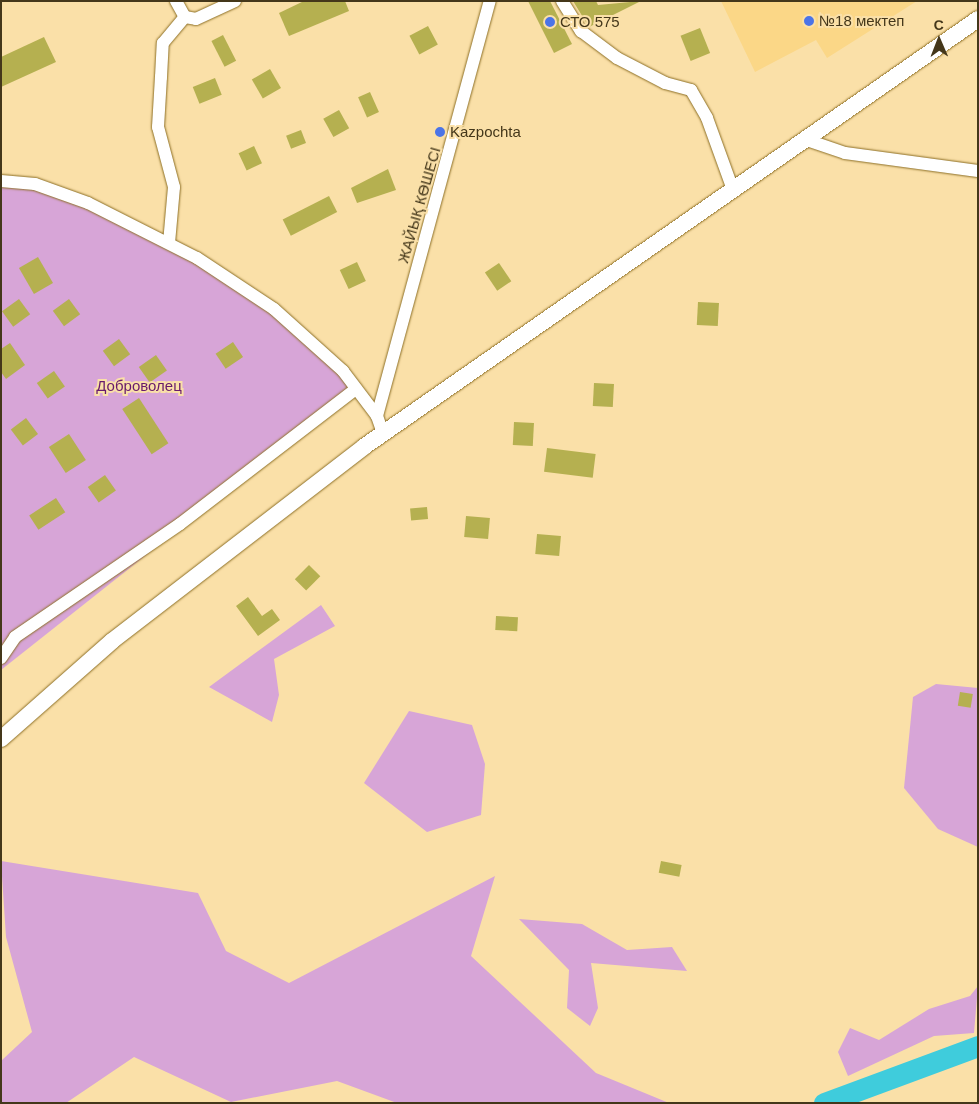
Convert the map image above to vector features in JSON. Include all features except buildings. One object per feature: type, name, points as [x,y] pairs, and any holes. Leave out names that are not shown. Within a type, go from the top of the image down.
[{"type":"main road","points":[[1,739],[119,635],[383,433],[978,18]]},
{"type":"street","points":[[176,1],[185,17]]},
{"type":"street","points":[[185,17],[196,19],[235,1]]},
{"type":"street","name":"ЖАЙЫҚ КӨШЕСІ","points":[[377,416],[490,1]]},
{"type":"street","points":[[562,1],[581,32],[617,58],[665,83],[691,90],[707,118],[732,190]]},
{"type":"street","points":[[169,243],[174,186],[158,127],[161,77],[164,43],[185,17]]},
{"type":"street","points":[[804,140],[845,153],[978,171]]},
{"type":"street","points":[[1,181],[35,184],[88,203],[169,243],[274,309],[343,371],[377,416],[383,433]]},
{"type":"street","points":[[1,658],[15,637],[180,524],[356,389]]},
{"type":"shaded area","name":"№18 мектеп","points":[[721,1],[917,1],[827,58],[816,40],[755,72]]},
{"type":"green space","name":"Доброволец","points":[[35,184],[197,258],[306,338],[356,389],[1,670],[1,187]]},
{"type":"green space","points":[[321,605],[335,626],[274,659],[279,695],[272,722],[209,687]]},
{"type":"green space","points":[[936,684],[978,688],[978,847],[938,829],[904,788],[913,697]]},
{"type":"green space","points":[[409,711],[472,725],[485,764],[481,815],[427,832],[364,783]]},
{"type":"green space","points":[[1,861],[198,893],[226,951],[289,983],[495,876],[471,956],[596,1073],[669,1103],[397,1103],[337,1081],[231,1102],[134,1057],[66,1103],[1,1103],[1,1061],[32,1032],[6,937]]},
{"type":"green space","points":[[519,919],[582,924],[627,950],[672,947],[687,971],[591,963],[598,1008],[590,1026],[567,1008],[569,970]]},
{"type":"green space","points":[[978,986],[974,1033],[934,1036],[848,1076],[838,1052],[850,1028],[879,1040],[929,1009],[970,996]]},
{"type":"waterway","points":[[824,1103],[978,1046]]},
{"type":"place","name":"№18 мектеп","points":[[809,21]]},
{"type":"place","name":"СТО 575","points":[[550,22]]},
{"type":"place","name":"Kazpochta","points":[[440,132]]}]
